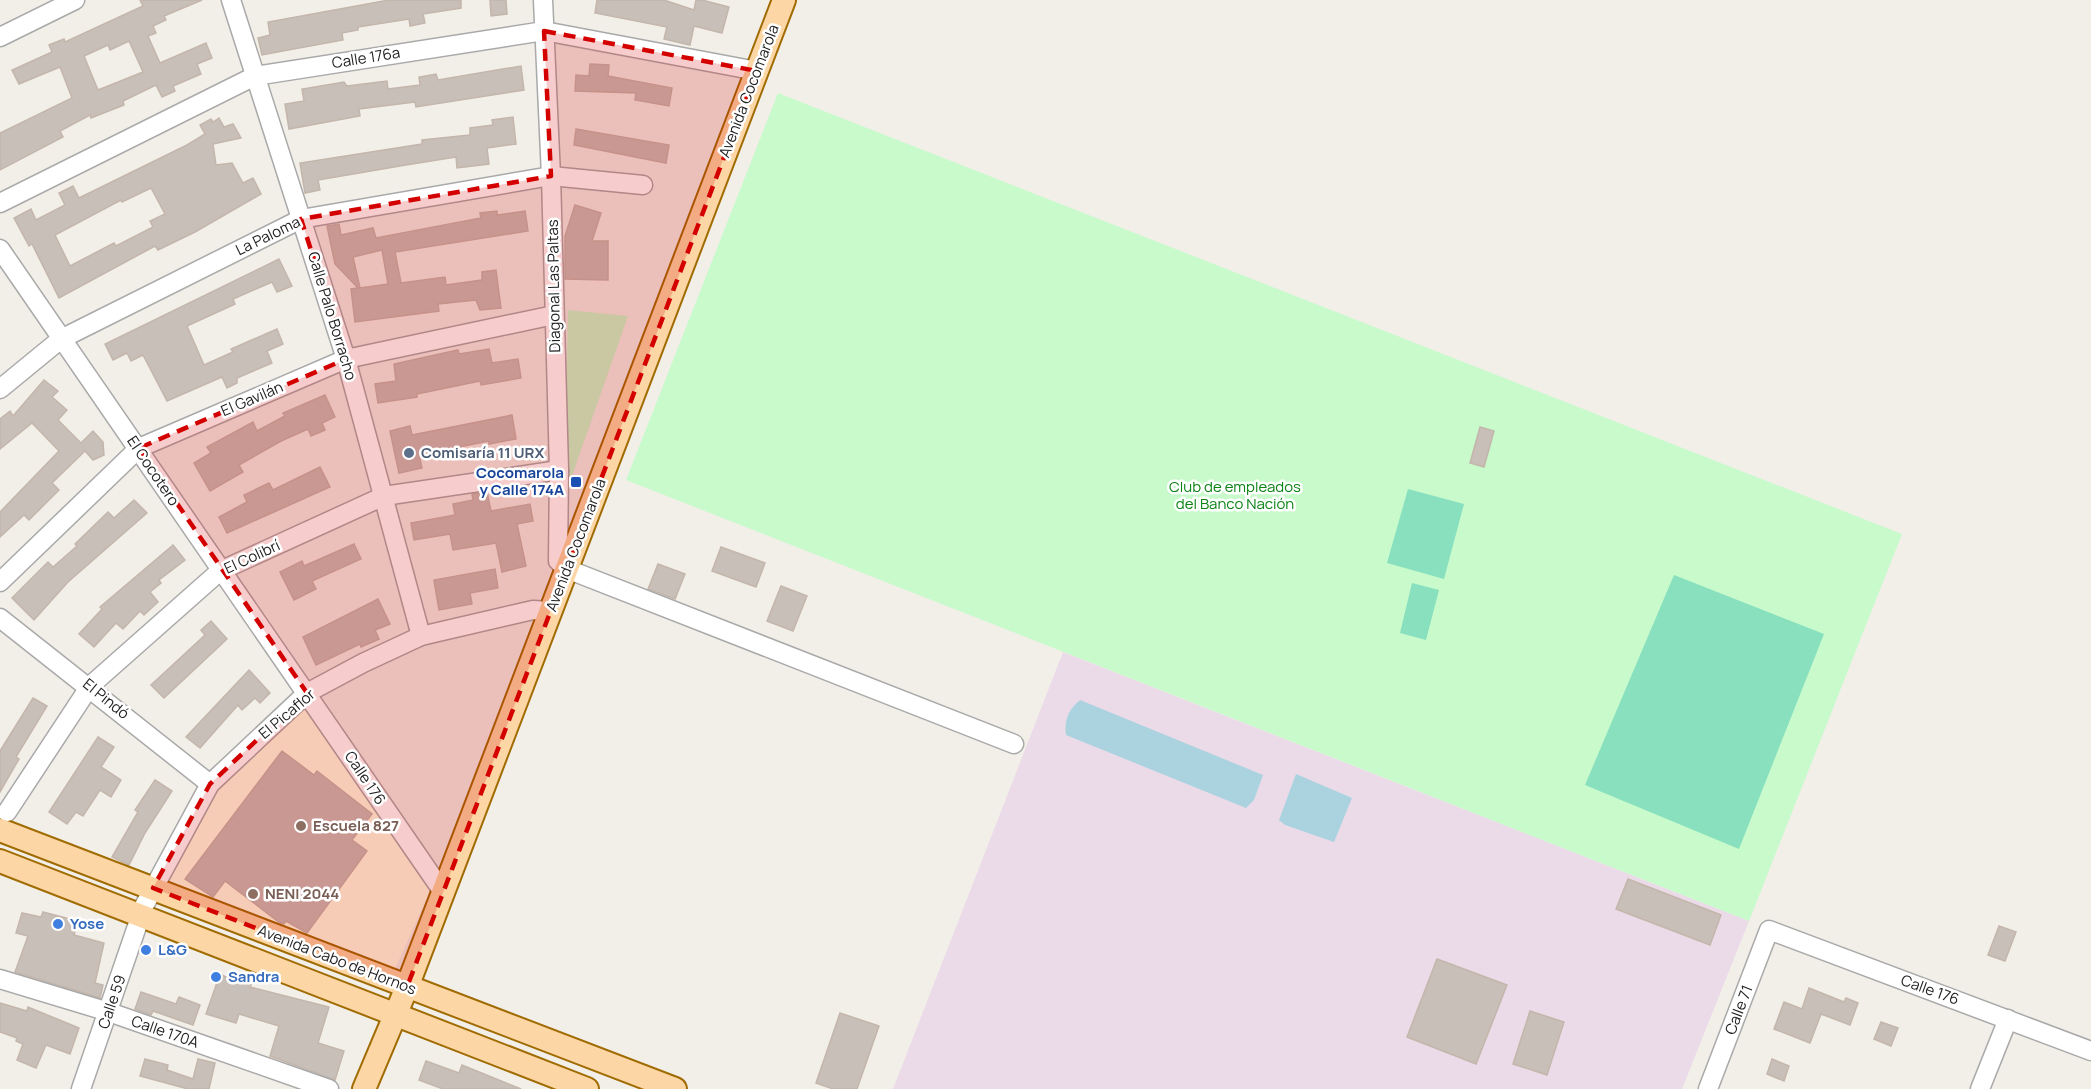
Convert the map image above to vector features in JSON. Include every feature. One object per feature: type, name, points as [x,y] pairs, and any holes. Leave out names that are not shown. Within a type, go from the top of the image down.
[{"type":"main road","name":"Avenida Cocomarola","points":[[364,1089],[407,987],[784,0]]},
{"type":"main road","name":"Avenida Cabo de Hornos","points":[[3,821],[153,888],[675,1089]]},
{"type":"main road","name":"Avenida Cabo de Hornos","points":[[0,861],[587,1089]]},
{"type":"street","points":[[0,37],[75,0]]},
{"type":"street","name":"Calle Palo Borracho","points":[[231,0],[346,358],[421,636]]},
{"type":"street","name":"Diagonal Las Paltas","points":[[543,0],[551,176],[559,470],[558,561],[567,569]]},
{"type":"street","name":"Calle 176a","points":[[0,203],[255,76],[544,31],[757,71]]},
{"type":"street","name":"La Paloma","points":[[0,389],[61,339],[301,219],[551,176],[643,185]]},
{"type":"street","name":"El Cocotero","points":[[0,249],[139,448],[220,571],[308,693]]},
{"type":"street","name":"El Gavilán","points":[[0,582],[139,448],[346,358],[554,315]]},
{"type":"street","name":"El Colibrí","points":[[3,821],[90,686],[220,571],[384,496],[559,470]]},
{"type":"street","points":[[567,569],[1014,744]]},
{"type":"street","name":"El Picaflor","points":[[142,915],[153,888],[210,784],[308,693],[363,663],[421,636],[534,610],[550,611]]},
{"type":"street","name":"El Pindó","points":[[0,618],[90,686],[210,784]]},
{"type":"street","name":"Calle 176","points":[[308,693],[443,892]]},
{"type":"street","name":"Calle 59","points":[[81,1089],[142,915]]},
{"type":"street","name":"Calle 176","points":[[1769,930],[2091,1051]]},
{"type":"street","name":"Calle 71","points":[[1708,1089],[1769,930]]},
{"type":"street","name":"Calle 170A","points":[[0,979],[109,1012],[329,1089]]},
{"type":"street","points":[[1980,1089],[2008,1019]]},
{"type":"highlighted area","points":[[544,31],[757,71],[407,987],[153,888],[210,784],[307,693],[139,448],[346,359],[301,219],[551,176]]},
{"type":"shaded area","points":[[1063,652],[1749,921],[1682,1089],[893,1089]]},
{"type":"shaded area","points":[[307,693],[434,882],[394,971],[292,936],[161,878],[217,786]]},
{"type":"green space","name":"Club de empleados del Banco Nación","points":[[778,93],[1902,534],[1749,921],[626,480]]},
{"type":"green space","points":[[568,310],[628,316],[572,476],[565,474]]},
{"type":"green space","points":[[1408,489],[1464,504],[1444,579],[1387,563]]},
{"type":"green space","points":[[1674,575],[1824,634],[1739,849],[1585,785]]},
{"type":"green space","points":[[1412,583],[1439,590],[1426,640],[1400,633]]},
{"type":"water","points":[[1080,700],[1263,775],[1254,800],[1246,808],[1066,735],[1068,716]]},
{"type":"water","points":[[1296,774],[1352,798],[1334,842],[1285,825],[1279,820]]},
{"type":"building","points":[[140,0],[202,0],[164,16],[166,20],[153,26],[156,33],[148,36],[160,63],[206,43],[212,58],[197,64],[201,74],[173,86],[175,91],[162,97],[156,85],[123,101],[124,105],[91,118],[90,115],[60,131],[63,137],[0,170],[0,133],[72,98],[60,67],[19,84],[12,70],[52,52],[49,45],[64,39],[65,42],[143,6]],"holes":[[[129,41],[143,72],[98,90],[84,56],[108,45],[110,50]]]},
{"type":"building","points":[[389,0],[461,0],[461,8],[423,14],[425,23],[410,26],[409,19],[358,27],[358,30],[342,33],[343,40],[262,55],[258,38],[270,35],[268,22]]},
{"type":"building","points":[[490,0],[506,0],[507,14],[491,16]]},
{"type":"building","points":[[597,0],[664,0],[694,10],[696,0],[702,0],[729,7],[722,33],[694,26],[690,45],[664,39],[667,27],[595,13]]},
{"type":"building","points":[[590,64],[609,65],[608,76],[672,88],[669,106],[635,100],[636,93],[575,91],[576,75],[589,76]]},
{"type":"building","points":[[521,66],[524,90],[416,107],[415,102],[359,109],[360,116],[289,129],[285,104],[304,101],[302,89],[344,82],[347,86],[387,81],[388,89],[420,85],[419,77],[436,74],[438,80]]},
{"type":"building","points":[[513,117],[516,144],[487,148],[489,164],[457,168],[456,157],[318,180],[320,190],[305,193],[300,163],[422,144],[422,140],[470,135],[470,128],[493,125],[492,120]]},
{"type":"building","points":[[219,118],[224,127],[233,124],[241,138],[213,144],[216,165],[232,163],[243,183],[253,178],[261,194],[195,232],[158,250],[155,246],[59,298],[32,244],[29,246],[14,218],[31,209],[36,220],[65,205],[59,193],[73,186],[79,198],[187,145],[205,134],[200,125],[211,119],[213,122]],"holes":[[[151,188],[165,214],[150,221],[153,227],[116,246],[114,243],[70,266],[55,235],[121,200],[122,202]]]},
{"type":"building","points":[[576,129],[669,145],[666,163],[574,145]]},
{"type":"building","points":[[575,205],[601,213],[592,241],[608,241],[608,280],[565,279],[565,236]]},
{"type":"building","points":[[497,211],[497,215],[525,211],[528,231],[395,252],[401,283],[445,277],[446,285],[482,280],[482,272],[496,270],[501,308],[480,310],[476,300],[438,304],[439,311],[355,322],[351,289],[358,288],[335,264],[327,226],[339,224],[341,235],[373,228],[376,238],[481,218],[480,213]],"holes":[[[382,250],[388,284],[360,288],[353,257]]]},
{"type":"building","points":[[279,259],[292,286],[277,292],[272,282],[233,299],[235,304],[187,326],[204,365],[233,352],[231,349],[277,329],[283,344],[267,351],[272,363],[237,378],[237,383],[227,388],[222,377],[167,401],[143,355],[131,361],[127,353],[113,360],[105,344]]},
{"type":"building","points":[[489,349],[492,363],[518,359],[521,378],[481,385],[480,381],[417,394],[417,397],[378,403],[375,384],[396,381],[394,364],[458,350],[459,354]]},
{"type":"building","points":[[44,380],[58,391],[52,397],[67,410],[58,420],[81,443],[93,431],[103,442],[104,455],[93,460],[85,451],[52,483],[59,490],[29,520],[24,515],[0,537],[0,512],[59,451],[32,423],[0,449],[0,419],[10,411],[13,416]]},
{"type":"building","points":[[325,395],[335,417],[322,423],[325,430],[311,436],[308,429],[281,441],[239,465],[243,472],[210,491],[194,463],[211,453],[207,447],[253,422],[257,431],[285,416],[283,413]]},
{"type":"building","points":[[512,415],[516,439],[489,444],[489,441],[419,455],[422,468],[399,473],[390,431],[410,426],[412,435]]},
{"type":"building","points":[[1480,427],[1494,431],[1484,467],[1470,463]]},
{"type":"building","points":[[320,467],[330,487],[227,533],[219,517],[247,502],[244,495],[269,483],[273,490]]},
{"type":"building","points":[[487,492],[491,511],[530,504],[533,521],[517,524],[526,566],[502,572],[496,543],[453,550],[450,534],[414,540],[411,523],[455,515],[453,504],[473,500],[472,494]]},
{"type":"building","points":[[134,500],[147,513],[68,582],[34,620],[12,598],[48,562],[53,567],[77,546],[75,544],[108,512],[114,518]]},
{"type":"building","points":[[354,544],[361,559],[312,581],[316,589],[294,600],[280,572],[302,561],[304,566]]},
{"type":"building","points":[[173,545],[185,560],[159,580],[161,583],[150,592],[158,602],[144,615],[140,611],[123,629],[116,623],[94,647],[79,634],[102,609],[100,607]]},
{"type":"building","points":[[721,547],[765,563],[756,587],[712,571]]},
{"type":"building","points":[[658,564],[685,574],[675,599],[648,589]]},
{"type":"building","points":[[495,569],[498,588],[470,593],[472,604],[439,610],[434,580]]},
{"type":"building","points":[[781,586],[807,596],[793,631],[767,621]]},
{"type":"building","points":[[378,599],[390,624],[375,630],[379,639],[361,647],[360,644],[316,665],[303,637]]},
{"type":"building","points":[[211,621],[227,639],[164,698],[151,685],[205,635],[201,630]]},
{"type":"building","points":[[249,670],[270,693],[260,703],[255,698],[242,710],[238,705],[200,748],[186,737]]},
{"type":"building","points":[[33,698],[47,706],[16,757],[19,759],[0,792],[0,751]]},
{"type":"building","points":[[98,737],[114,747],[101,767],[121,780],[111,797],[100,790],[83,816],[76,812],[67,824],[49,812]]},
{"type":"building","points":[[282,751],[314,775],[317,771],[372,814],[352,840],[367,851],[307,933],[286,921],[284,924],[280,923],[225,881],[213,897],[185,879]]},
{"type":"building","points":[[155,780],[172,791],[145,833],[129,865],[112,857],[138,812],[135,810]]},
{"type":"building","points":[[1628,879],[1721,915],[1710,945],[1616,909]]},
{"type":"building","points":[[43,912],[78,921],[74,935],[104,943],[95,983],[103,985],[100,998],[15,972],[28,936],[16,933],[22,913],[41,917]]},
{"type":"building","points":[[1999,926],[2016,932],[2005,961],[1988,955]]},
{"type":"building","points":[[1437,959],[1507,985],[1476,1064],[1407,1037]]},
{"type":"building","points":[[220,974],[234,981],[236,977],[252,983],[250,987],[329,1007],[318,1043],[344,1051],[335,1080],[270,1056],[279,1026],[239,1014],[236,1023],[206,1014]]},
{"type":"building","points":[[1809,988],[1844,1002],[1846,998],[1858,1003],[1850,1025],[1821,1014],[1810,1043],[1774,1029],[1784,1002],[1802,1009]]},
{"type":"building","points":[[141,992],[176,1004],[179,997],[200,1005],[193,1025],[153,1011],[151,1015],[135,1009]]},
{"type":"building","points":[[0,1003],[27,1011],[28,1007],[79,1028],[70,1054],[46,1045],[36,1068],[17,1060],[23,1044],[16,1041],[17,1038],[0,1032]]},
{"type":"building","points":[[1530,1011],[1564,1022],[1547,1075],[1513,1064]]},
{"type":"building","points":[[840,1013],[879,1026],[857,1089],[833,1089],[816,1083]]},
{"type":"building","points":[[1881,1022],[1898,1028],[1891,1046],[1874,1039]]},
{"type":"building","points":[[145,1059],[168,1065],[167,1070],[193,1079],[198,1059],[215,1063],[209,1089],[188,1089],[140,1076]]},
{"type":"building","points":[[1772,1059],[1789,1066],[1784,1081],[1767,1074]]},
{"type":"building","points":[[426,1061],[459,1073],[462,1065],[521,1089],[443,1089],[419,1080]]},
{"type":"place","name":"Comisaría 11 URX","points":[[409,453]]},
{"type":"place","name":"Cocomarola y Calle 174A","points":[[576,482]]},
{"type":"place","name":"Escuela 827","points":[[301,826]]},
{"type":"place","name":"NENI 2044","points":[[253,894]]},
{"type":"place","name":"Yose","points":[[58,924]]},
{"type":"place","name":"L&G","points":[[146,950]]},
{"type":"place","name":"Sandra","points":[[216,977]]}]
